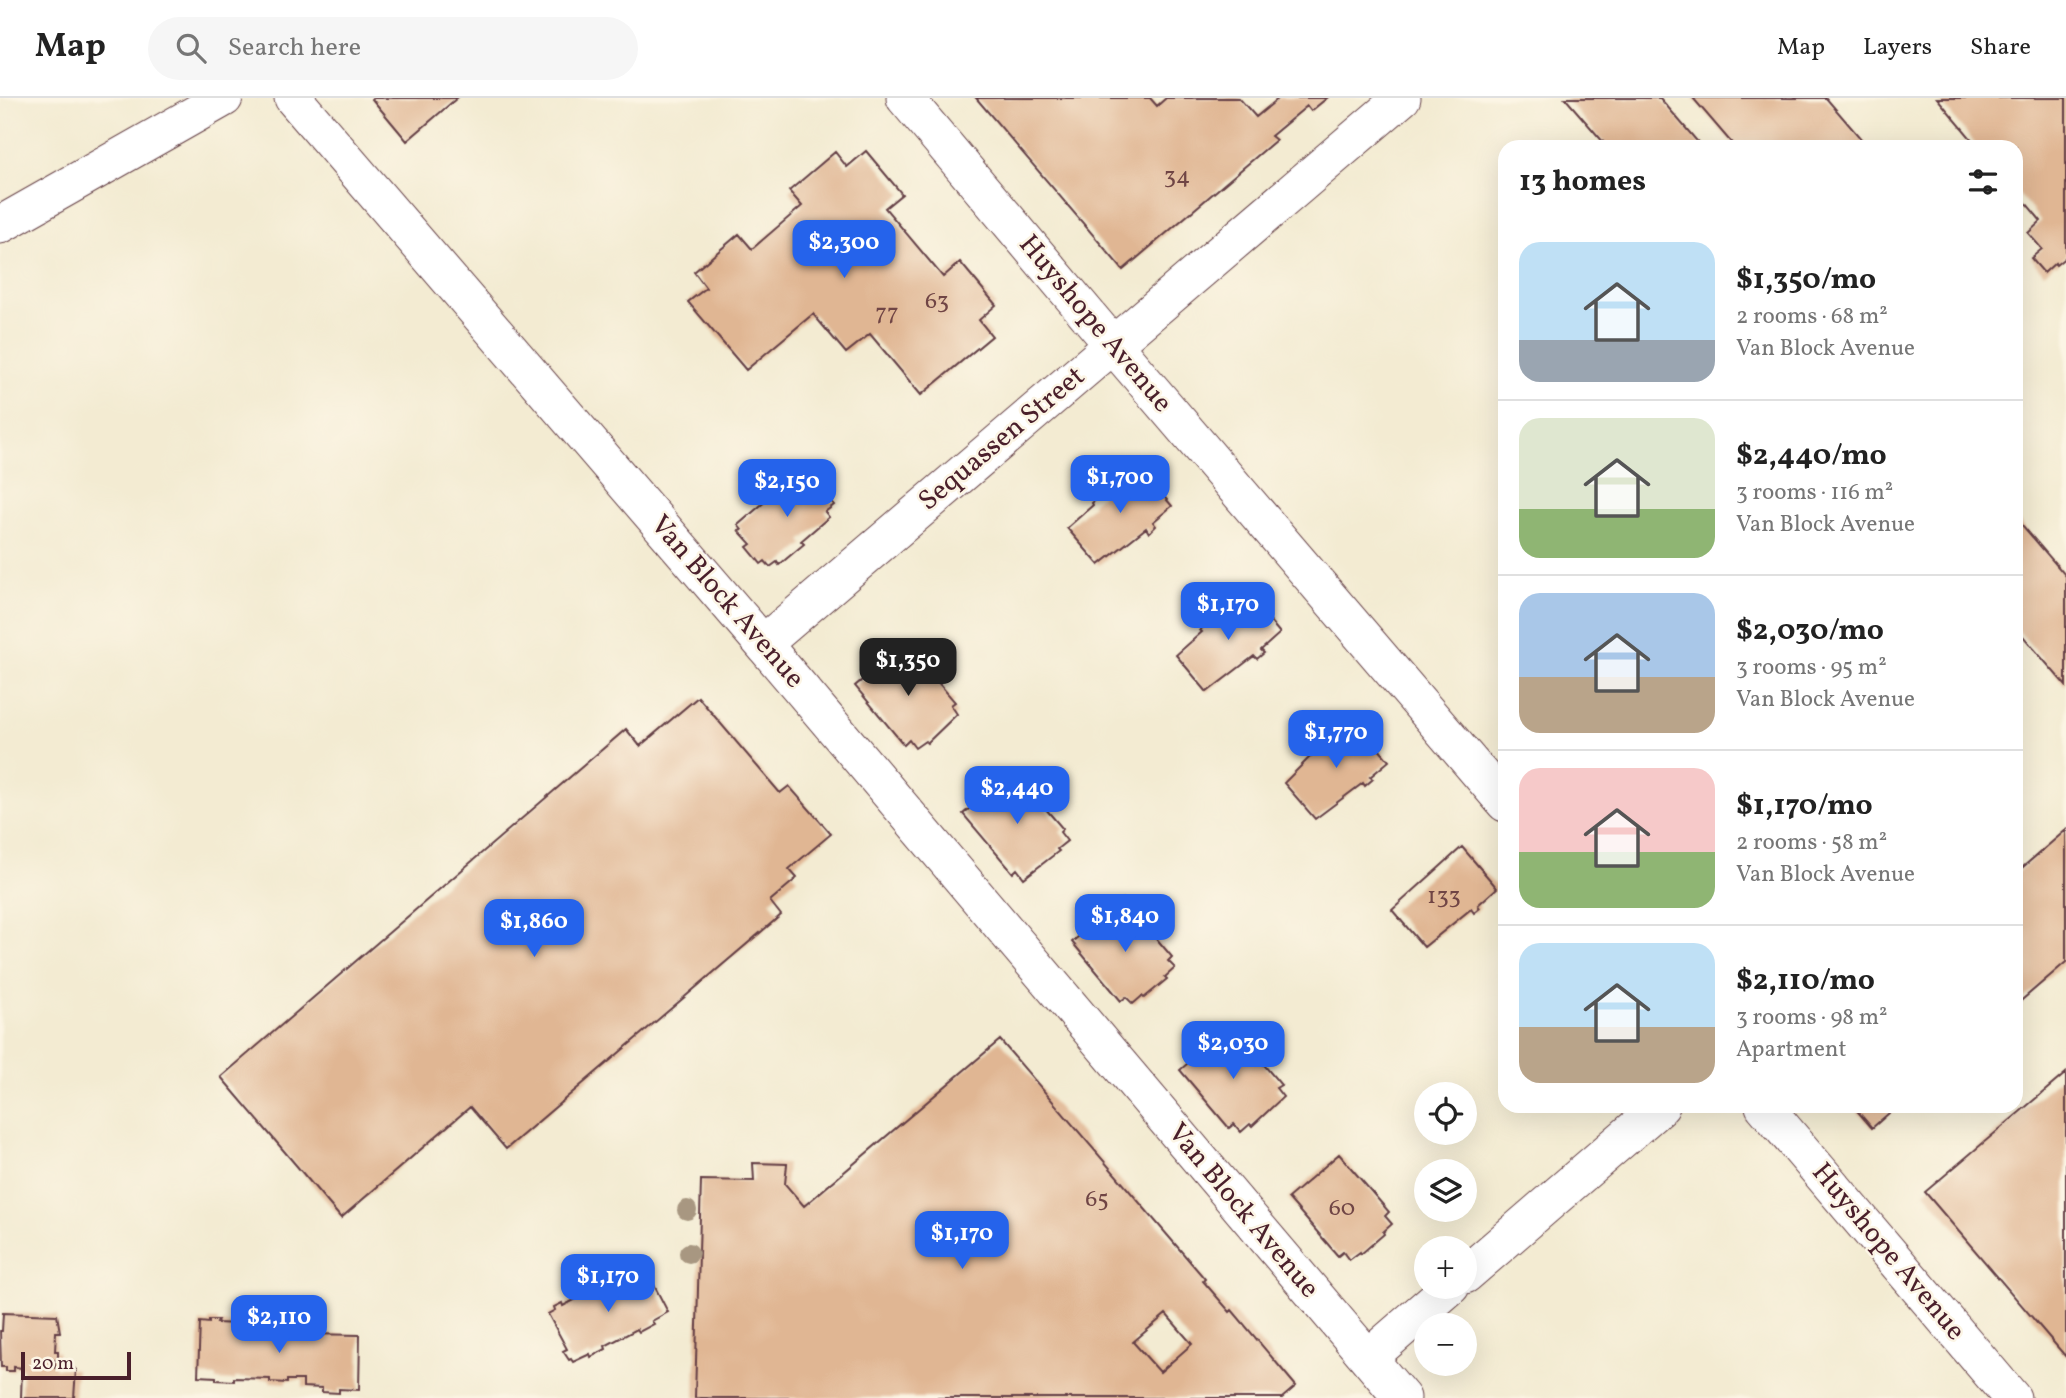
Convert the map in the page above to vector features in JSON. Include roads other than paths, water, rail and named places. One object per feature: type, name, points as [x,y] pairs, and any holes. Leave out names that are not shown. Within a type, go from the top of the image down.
[{"type":"street","points":[[0,225],[224,98]]},
{"type":"street","name":"Van Block Avenue","points":[[293,98],[762,643],[1402,1398]]},
{"type":"street","name":"Huyshope Avenue","points":[[905,98],[1498,795]]},
{"type":"street","name":"Sequassen Street","points":[[762,643],[1402,98]]},
{"type":"street","points":[[1477,1265],[1653,1113]]},
{"type":"street","name":"Huyshope Avenue","points":[[1770,1113],[2012,1398]]},
{"type":"street","points":[[1368,1358],[1436,1299]]}]
